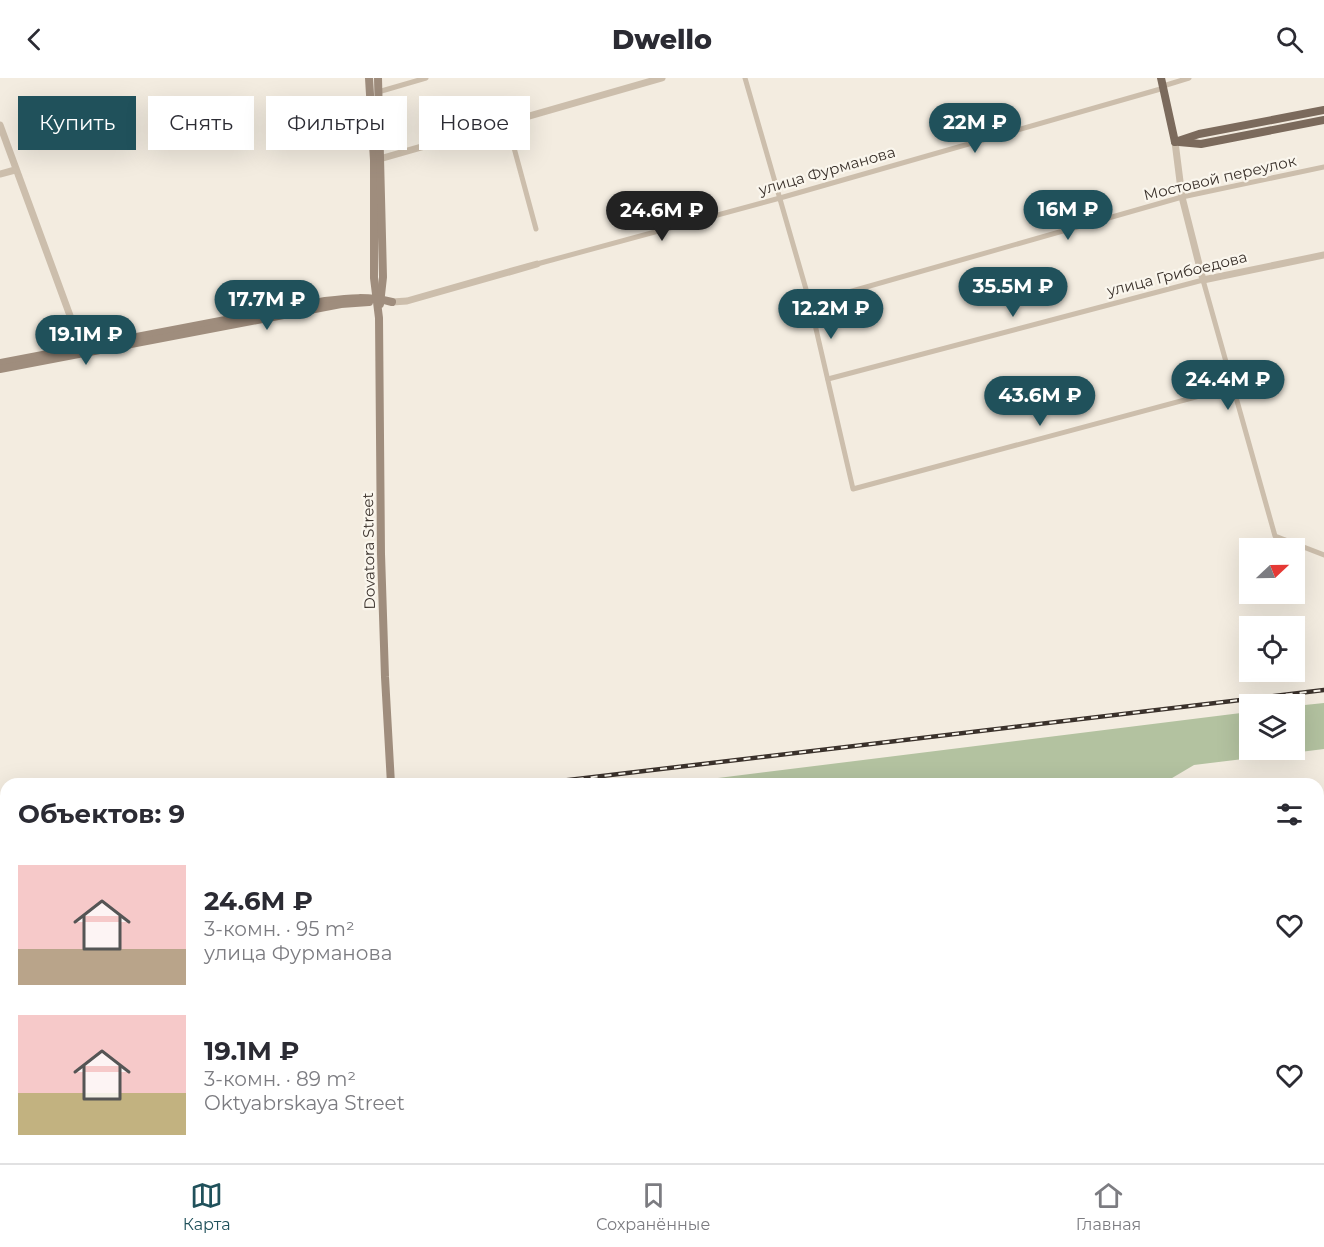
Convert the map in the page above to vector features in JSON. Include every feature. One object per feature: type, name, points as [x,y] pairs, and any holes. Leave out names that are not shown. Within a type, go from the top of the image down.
[{"type":"main road","name":"Dovatora Street","points":[[369,78],[377,160],[383,277],[379,301],[381,554],[391,778]]},
{"type":"main road","name":"Dovatora Street","points":[[377,160],[378,78]]},
{"type":"main road","points":[[1162,84],[1175,142]]},
{"type":"main road","points":[[1175,142],[1199,134],[1324,110]]},
{"type":"main road","points":[[1175,142],[1201,144],[1324,120]]},
{"type":"main road","points":[[0,363],[341,304],[392,302]]},
{"type":"main road","points":[[0,369],[83,350]]},
{"type":"street","points":[[378,92],[426,78]]},
{"type":"street","points":[[530,115],[662,78]]},
{"type":"street","points":[[745,78],[810,303],[853,489],[1233,387]]},
{"type":"street","name":"улица Фурманова","points":[[392,302],[407,301],[780,198],[1162,84],[1189,78]]},
{"type":"street","points":[[0,125],[83,350]]},
{"type":"street","points":[[1175,142],[1182,197],[1203,280],[1275,536],[1324,555]]},
{"type":"street","points":[[377,160],[419,148]]},
{"type":"street","points":[[515,150],[536,229]]},
{"type":"street","name":"Мостовой переулок","points":[[810,303],[1182,197],[1324,167]]},
{"type":"street","points":[[0,174],[15,170]]},
{"type":"street","name":"улица Грибоедова","points":[[828,379],[1203,280],[1324,255]]},
{"type":"green space","points":[[1324,703],[1324,749],[1305,751],[1305,705]]},
{"type":"green space","points":[[1239,713],[1239,759],[1194,765],[1172,778],[718,778]]},
{"type":"railway","points":[[585,778],[1324,690]]}]
